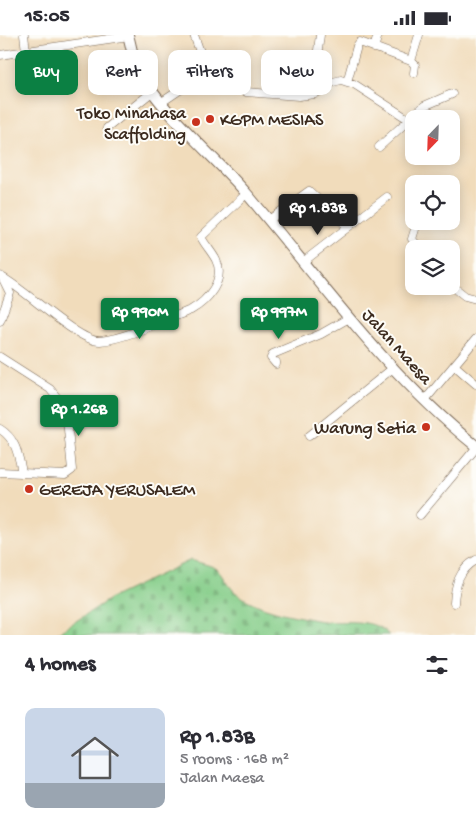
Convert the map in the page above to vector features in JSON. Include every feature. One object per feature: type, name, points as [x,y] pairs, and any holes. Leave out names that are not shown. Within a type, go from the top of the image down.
[{"type":"street","points":[[24,35],[26,50]]},
{"type":"street","points":[[194,35],[199,50]]},
{"type":"street","points":[[318,50],[320,35]]},
{"type":"street","points":[[374,48],[378,35]]},
{"type":"street","points":[[411,61],[419,35]]},
{"type":"street","points":[[33,50],[129,36]]},
{"type":"street","name":"Jalan Maesa","points":[[129,36],[132,50]]},
{"type":"street","points":[[347,82],[357,44],[362,43],[411,61],[415,65],[414,73]]},
{"type":"street","points":[[0,55],[15,53]]},
{"type":"street","points":[[332,82],[341,80],[347,82],[405,117]]},
{"type":"street","points":[[419,110],[452,94]]},
{"type":"street","points":[[107,128],[147,95]]},
{"type":"street","name":"Jalan Maesa","points":[[156,95],[246,194],[393,368],[476,447]]},
{"type":"street","points":[[162,102],[172,95]]},
{"type":"street","points":[[281,95],[307,95]]},
{"type":"street","points":[[378,147],[405,122]]},
{"type":"street","points":[[268,220],[309,191],[347,226]]},
{"type":"street","points":[[1,277],[26,292],[78,333],[94,340],[121,336],[191,310],[202,303],[211,293],[219,271],[218,263],[201,237],[246,194]]},
{"type":"street","points":[[303,262],[347,226],[387,197]]},
{"type":"street","points":[[0,321],[10,293],[1,277]]},
{"type":"street","points":[[460,292],[465,296],[476,299]]},
{"type":"street","points":[[276,362],[276,364],[271,358],[273,354],[321,334],[349,318]]},
{"type":"street","points":[[425,400],[476,339]]},
{"type":"street","points":[[0,357],[50,389],[66,409],[71,472],[61,475],[0,472]]},
{"type":"street","points":[[454,365],[476,384]]},
{"type":"street","points":[[309,436],[393,368]]},
{"type":"street","points":[[0,440],[3,431],[15,444],[22,472]]},
{"type":"street","points":[[420,515],[476,447]]},
{"type":"street","points":[[454,603],[458,579],[462,572],[476,560]]},
{"type":"green space","points":[[191,560],[217,569],[235,592],[256,605],[316,620],[373,625],[389,635],[55,635],[111,598]]},
{"type":"place","name":"KGPM MESIAS","points":[[210,119]]},
{"type":"place","name":"Toko Minahasa Scaffolding","points":[[196,122]]},
{"type":"place","name":"Warung Setia","points":[[426,427]]},
{"type":"place","name":"GEREJA YERUSALEM","points":[[29,489]]}]
